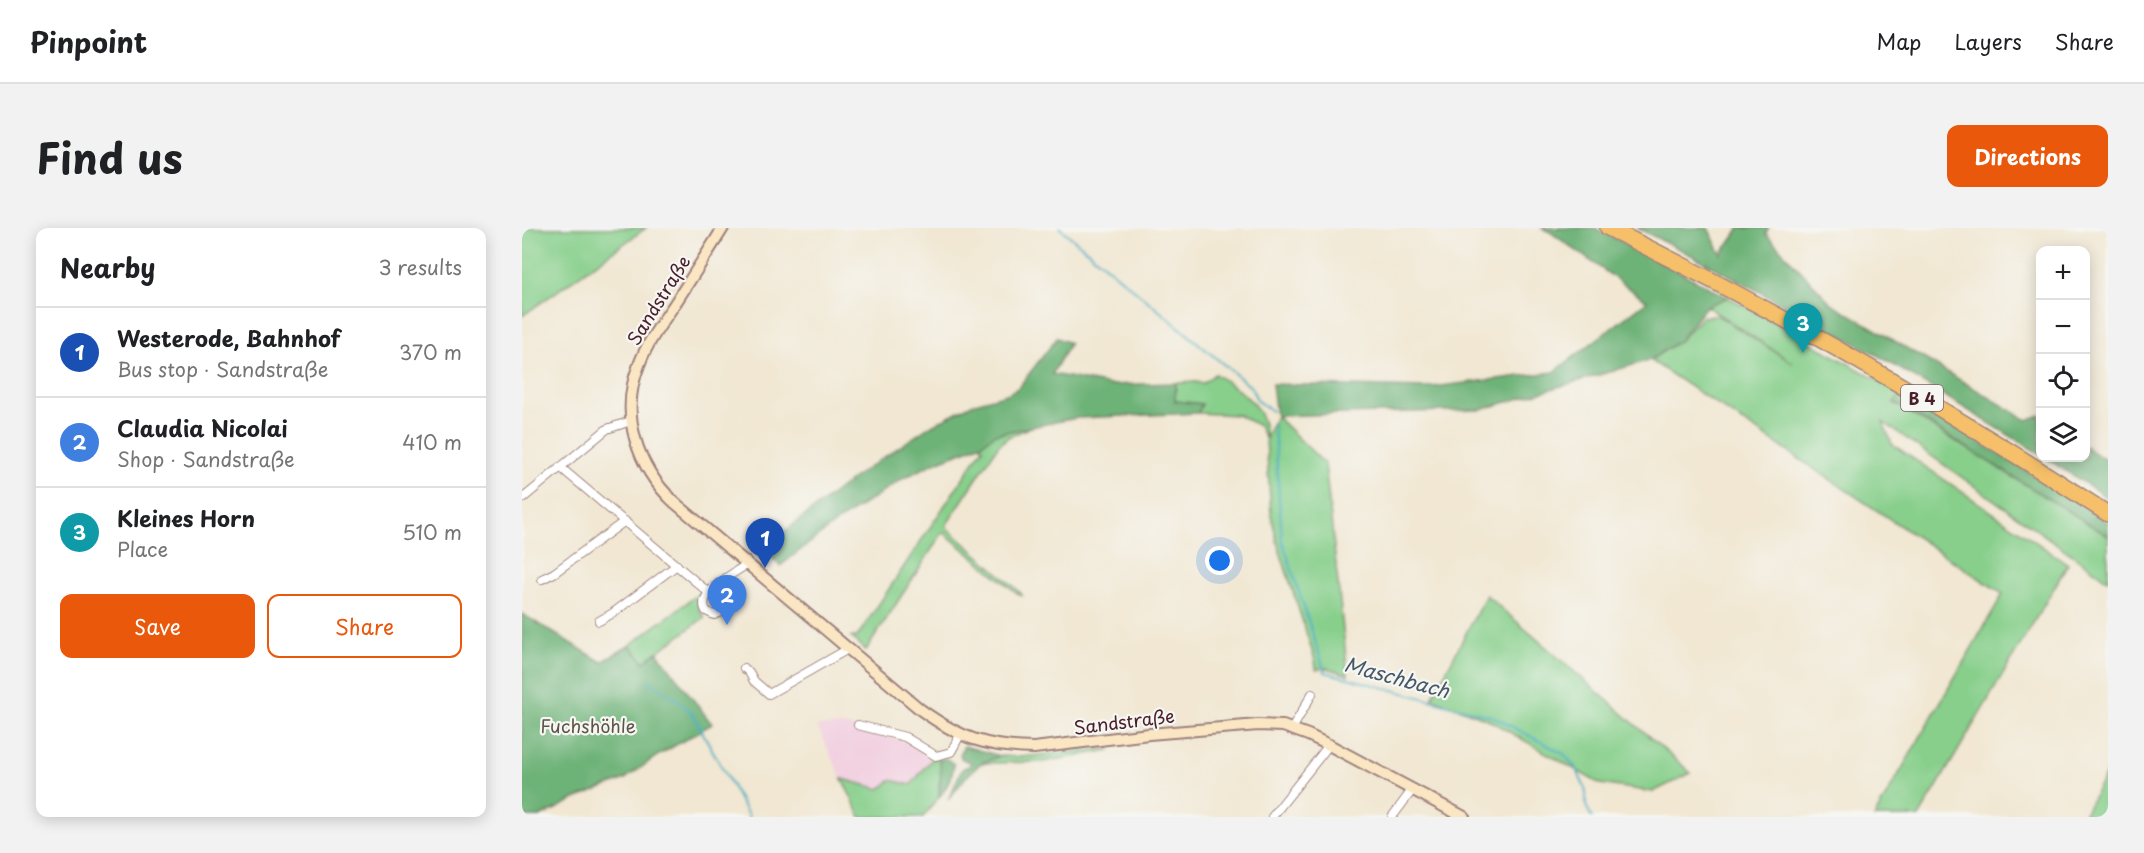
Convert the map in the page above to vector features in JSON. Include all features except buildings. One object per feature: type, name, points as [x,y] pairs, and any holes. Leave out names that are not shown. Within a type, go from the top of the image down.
[{"type":"highway","name":"B 4","points":[[1608,228],[1689,264]]},
{"type":"highway","name":"B 4","points":[[1626,228],[1900,376],[1992,430],[2108,504]]},
{"type":"highway","name":"B 4","points":[[1733,287],[1920,396],[2108,513]]},
{"type":"street","name":"Sandstraße","points":[[723,228],[645,351],[633,383],[631,421],[639,453],[656,483],[674,502],[921,710],[960,735],[996,746],[1034,748],[1218,728],[1283,726],[1329,745],[1464,817]]},
{"type":"street","points":[[522,499],[607,429],[631,421]]},
{"type":"street","points":[[561,467],[708,592]]},
{"type":"street","points":[[542,579],[554,573],[625,521]]},
{"type":"street","points":[[738,600],[714,615],[706,611],[703,604],[703,599],[708,592],[747,564]]},
{"type":"street","points":[[598,621],[613,613],[677,565]]},
{"type":"street","points":[[744,668],[754,681],[769,694],[848,649]]},
{"type":"street","points":[[1292,729],[1312,694]]},
{"type":"street","points":[[858,725],[905,737],[936,756],[951,752],[960,735]]},
{"type":"street","points":[[1272,817],[1329,745]]},
{"type":"street","points":[[1392,817],[1413,789]]},
{"type":"shaded area","points":[[845,725],[910,743],[931,760],[911,785],[891,780],[881,789],[842,779],[817,726]]},
{"type":"green space","points":[[522,228],[646,228],[522,316]]},
{"type":"green space","points":[[1541,228],[1595,228],[1728,297],[1706,306],[1679,341],[1650,360],[1480,410],[1276,416],[1272,384],[1425,388],[1554,372],[1647,301],[1550,232]]},
{"type":"green space","points":[[1637,228],[1708,228],[1721,254],[1740,228],[1769,228],[1766,234],[1831,303],[2027,420],[2036,417],[2036,452],[1879,356]]},
{"type":"green space","points":[[1728,297],[1903,394],[1894,403],[2108,536],[2108,580],[1883,422],[1892,444],[2068,564],[1919,817],[1874,817],[2003,594],[1650,360],[1679,341],[1702,317],[1717,315],[1793,363],[1706,306]]},
{"type":"green space","points":[[1057,338],[1070,343],[1052,374],[1110,385],[1176,383],[1175,401],[1202,404],[1198,413],[1076,418],[995,434],[980,445],[934,463],[902,479],[838,521],[780,566],[763,548],[859,474],[932,425],[972,404],[1007,394],[1018,388]]},
{"type":"green space","points":[[1215,374],[1242,393],[1256,407],[1265,426],[1266,438],[1276,416],[1325,464],[1348,675],[1327,668],[1316,669],[1278,545],[1271,515],[1266,440],[1259,426],[1239,415],[1198,413],[1202,404],[1175,401],[1176,383],[1197,382],[1202,384]]},
{"type":"green space","points":[[1903,394],[2108,522],[2108,536],[1894,402]]},
{"type":"green space","points":[[1031,427],[1008,437],[998,446],[947,524],[947,528],[1023,596],[943,532],[866,650],[851,637],[857,637],[983,448],[980,445],[995,434]]},
{"type":"green space","points":[[2090,450],[2108,462],[2108,498],[2052,462],[2090,462]]},
{"type":"green space","points":[[701,592],[703,594],[698,606],[705,617],[644,662],[630,645]]},
{"type":"green space","points":[[1486,595],[1691,773],[1653,792],[1600,784],[1487,719],[1432,698]]},
{"type":"green space","name":"Fuchshöhle","points":[[522,614],[602,662],[630,645],[644,662],[657,652],[712,724],[657,756],[625,779],[575,799],[540,817],[522,817]]},
{"type":"green space","points":[[964,746],[1000,756],[981,763],[965,778],[948,800],[962,769],[971,765],[960,755]]},
{"type":"green space","points":[[1108,748],[1110,750],[1043,762],[981,763],[1000,756],[1020,757]]},
{"type":"green space","points":[[939,759],[943,772],[939,783],[939,797],[923,817],[861,817],[842,779],[880,789],[891,780],[911,785],[931,760]]},
{"type":"green space","points":[[939,759],[947,759],[954,764],[949,782],[939,797],[941,773]]},
{"type":"green space","points":[[2108,770],[2108,817],[2082,817],[2106,774]]},
{"type":"waterway","name":"Maschbach","points":[[1060,228],[1252,388],[1257,401],[1272,411]]},
{"type":"waterway","name":"Maschbach","points":[[1274,425],[1282,540],[1325,672],[1494,717],[1564,754],[1577,770],[1586,791],[1586,806],[1592,817]]},
{"type":"waterway","points":[[647,681],[676,699],[692,713],[749,817]]},
{"type":"place","name":"Kleines Horn","points":[[1803,353]]},
{"type":"place","name":"Westerode, Bahnhof","points":[[765,568]]},
{"type":"place","name":"Claudia Nicolai","points":[[727,625]]}]
